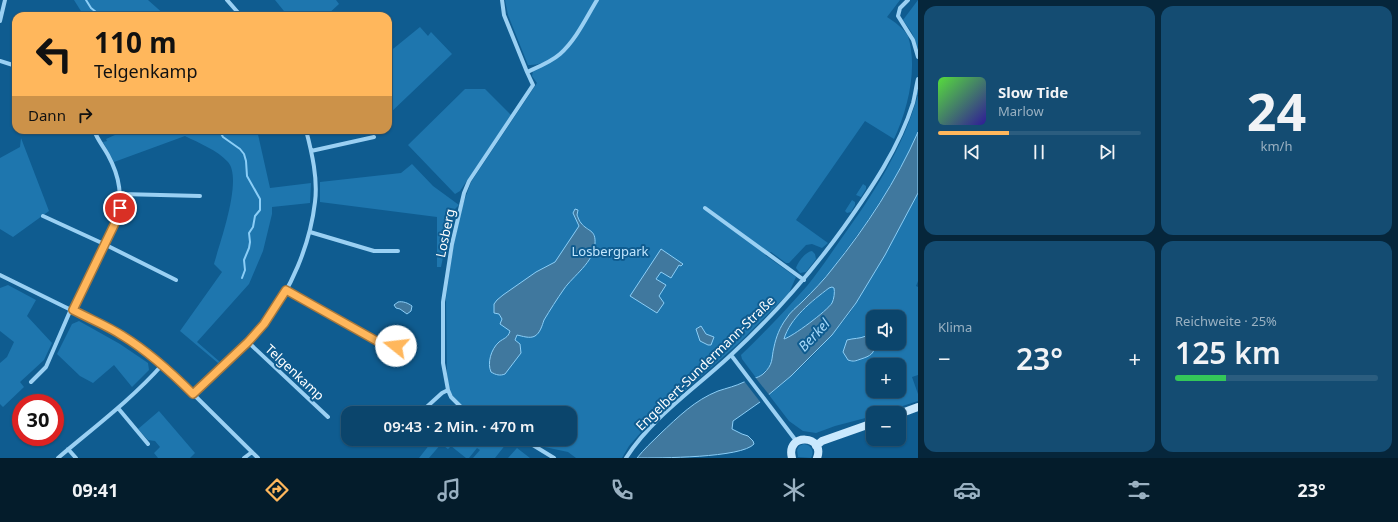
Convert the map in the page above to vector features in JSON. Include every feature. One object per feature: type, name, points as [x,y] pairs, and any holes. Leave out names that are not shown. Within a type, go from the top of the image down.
[{"type":"main road","points":[[906,411],[918,407]]},
{"type":"main road","points":[[816,446],[822,441],[866,425]]},
{"type":"main road","points":[[792,458],[792,449],[797,442],[802,439],[812,441],[816,446],[818,450],[817,458]]},
{"type":"street","points":[[0,21],[5,0]]},
{"type":"street","points":[[227,0],[238,12]]},
{"type":"street","name":"Losberg","points":[[460,406],[451,397],[448,390],[443,363],[443,302],[452,244],[464,193],[469,181],[533,85],[504,15],[502,0]]},
{"type":"street","points":[[527,72],[552,59],[560,53],[576,35],[597,0]]},
{"type":"street","points":[[908,0],[900,8],[898,16],[913,40],[918,57]]},
{"type":"street","points":[[0,61],[12,65]]},
{"type":"street","name":"Engelbert-Sundermann-Straße","points":[[626,458],[648,430],[732,355],[781,306],[804,280],[861,203],[881,170],[910,113],[918,79]]},
{"type":"street","points":[[31,382],[46,367],[116,221],[120,208],[121,194],[115,171],[96,134]]},
{"type":"street","name":"Telgenkamp","points":[[193,394],[248,342],[264,324],[286,290],[298,267],[310,232],[316,197],[311,151],[307,134]]},
{"type":"street","points":[[311,151],[374,137]]},
{"type":"street","points":[[121,194],[200,196]]},
{"type":"street","points":[[705,208],[804,280]]},
{"type":"street","points":[[42,216],[104,244],[176,280]]},
{"type":"street","points":[[310,232],[374,251],[398,251]]},
{"type":"street","points":[[1,278],[72,310],[122,335],[162,365],[258,458]]},
{"type":"street","points":[[286,290],[382,344],[396,346]]},
{"type":"street","name":"Telgenkamp","points":[[248,342],[328,417]]},
{"type":"street","points":[[732,355],[797,442]]},
{"type":"street","points":[[58,458],[146,383],[162,365]]},
{"type":"street","points":[[428,406],[442,393],[448,390]]},
{"type":"street","points":[[118,408],[148,444]]},
{"type":"street","points":[[534,446],[554,458]]},
{"type":"street","points":[[68,449],[76,458]]},
{"type":"street","points":[[244,458],[252,452]]},
{"type":"green space","points":[[74,0],[148,0],[162,12],[82,12]]},
{"type":"green space","points":[[275,0],[336,0],[339,4],[330,12],[285,12]]},
{"type":"green space","points":[[505,0],[595,0],[569,43],[560,52],[540,64],[528,65],[508,15]]},
{"type":"green space","name":"Losbergpark","points":[[599,0],[900,0],[887,17],[904,30],[908,36],[911,48],[912,75],[910,88],[904,115],[894,139],[865,121],[796,220],[828,243],[822,248],[812,244],[806,245],[789,263],[786,263],[771,252],[765,255],[796,277],[789,293],[740,342],[650,422],[629,446],[622,458],[576,458],[568,452],[540,446],[577,446],[577,406],[462,406],[452,395],[449,388],[447,374],[446,298],[453,247],[463,204],[471,182],[537,83],[532,76],[533,71],[562,54]]},
{"type":"green space","points":[[918,0],[918,49],[912,33],[903,20]]},
{"type":"green space","points":[[420,27],[428,36],[431,32],[452,54],[392,111],[392,50]]},
{"type":"green space","points":[[918,84],[918,95],[916,94]]},
{"type":"green space","points":[[465,89],[485,89],[511,115],[460,191],[455,194],[408,145]]},
{"type":"green space","points":[[918,95],[918,132],[909,153],[866,223],[833,268],[780,329],[773,349],[773,359],[770,366],[757,379],[742,359],[741,355],[807,286],[853,222],[886,170],[904,134]]},
{"type":"green space","points":[[117,134],[258,134],[270,188],[311,183],[310,203],[272,207],[272,214],[263,251],[249,284],[197,342],[220,362],[218,363],[180,331],[222,272],[214,264],[232,196],[232,170],[228,162],[208,147],[185,136],[114,162],[103,142],[107,141],[106,139]]},
{"type":"green space","points":[[21,138],[49,211],[13,237],[0,229],[0,158],[20,147]]},
{"type":"green space","points":[[412,164],[433,186],[459,205],[452,214],[441,267],[437,267],[437,217],[320,202],[320,182],[401,173]]},
{"type":"green space","points":[[863,184],[866,186],[866,189],[861,197],[856,195]]},
{"type":"green space","points":[[918,193],[918,281],[916,286],[918,287],[918,375],[912,377],[918,394],[918,401],[903,406],[866,406],[866,418],[816,433],[803,431],[789,421],[769,395],[802,366],[833,334],[851,311],[868,281],[875,272]]},
{"type":"green space","points":[[852,200],[855,202],[855,205],[851,212],[847,213],[845,211]]},
{"type":"green space","points":[[812,251],[815,254],[816,259],[806,272],[800,273],[796,268],[798,263],[804,255]]},
{"type":"green space","points":[[8,285],[36,300],[27,316],[52,343],[44,360],[20,382],[24,387],[17,394],[12,394],[12,398],[3,407],[0,404],[0,363],[7,357],[14,342],[0,331],[0,288]]},
{"type":"green space","points":[[832,287],[834,288],[834,296],[833,302],[829,307],[802,328],[784,339],[791,324],[802,311]]},
{"type":"green space","points":[[79,321],[120,344],[148,363],[149,370],[132,387],[114,365],[93,383],[80,376],[57,354],[72,324]]},
{"type":"green space","points":[[159,411],[195,453],[190,458],[158,458],[154,453],[160,447],[155,441],[148,440],[138,429]]},
{"type":"green space","points":[[804,444],[812,449],[813,453],[811,458],[798,457],[797,450],[799,446]]},
{"type":"green space","points":[[428,446],[439,446],[429,458],[419,458]]},
{"type":"green space","points":[[444,446],[451,446],[448,449]]},
{"type":"green space","points":[[451,446],[504,446],[495,458],[473,458],[480,450],[477,448],[469,458],[466,458]]},
{"type":"green space","points":[[517,448],[530,458],[508,458]]},
{"type":"water","name":"Berkel","points":[[918,132],[918,193],[885,255],[856,303],[832,335],[791,376],[760,402],[733,421],[732,429],[748,436],[754,444],[746,449],[718,455],[637,458],[680,415],[694,404],[718,391],[758,377],[767,370],[772,361],[777,336],[784,322],[826,277],[869,220],[891,185]],"holes":[[[829,288],[834,288],[833,300],[829,307],[801,329],[784,339],[791,324],[802,310]]]},
{"type":"water","points":[[575,209],[578,210],[577,215],[580,222],[593,233],[595,239],[594,251],[591,257],[564,289],[544,320],[537,335],[533,337],[526,337],[517,335],[515,340],[520,344],[521,353],[505,374],[500,375],[491,372],[489,364],[492,352],[499,342],[507,337],[510,331],[500,324],[502,319],[499,314],[494,313],[494,304],[503,295],[536,272],[555,262],[579,226],[573,213]]},
{"type":"water","points":[[661,249],[683,264],[681,266],[679,265],[671,278],[661,272],[656,279],[666,285],[659,296],[664,303],[657,313],[630,296]]},
{"type":"water","points":[[398,302],[404,302],[412,306],[411,311],[407,314],[396,308],[394,305]]},
{"type":"water","points":[[701,326],[706,334],[714,337],[711,345],[700,341],[696,329]]},
{"type":"water","points":[[866,336],[866,350],[874,350],[873,352],[867,357],[853,361],[848,360],[843,352],[847,340]]},
{"type":"pier","points":[[755,377],[770,396],[761,403],[744,381],[748,378]]},
{"type":"waterway","points":[[86,0],[91,8],[96,12]]},
{"type":"waterway","points":[[221,134],[244,154],[247,176],[260,199],[260,210],[255,216],[253,227],[249,233],[250,242],[244,260],[245,270],[242,278]]},
{"type":"route","points":[[120,208],[116,221],[73,310],[122,335],[146,352],[193,394],[248,342],[278,305],[286,290],[382,344],[396,346]]}]
